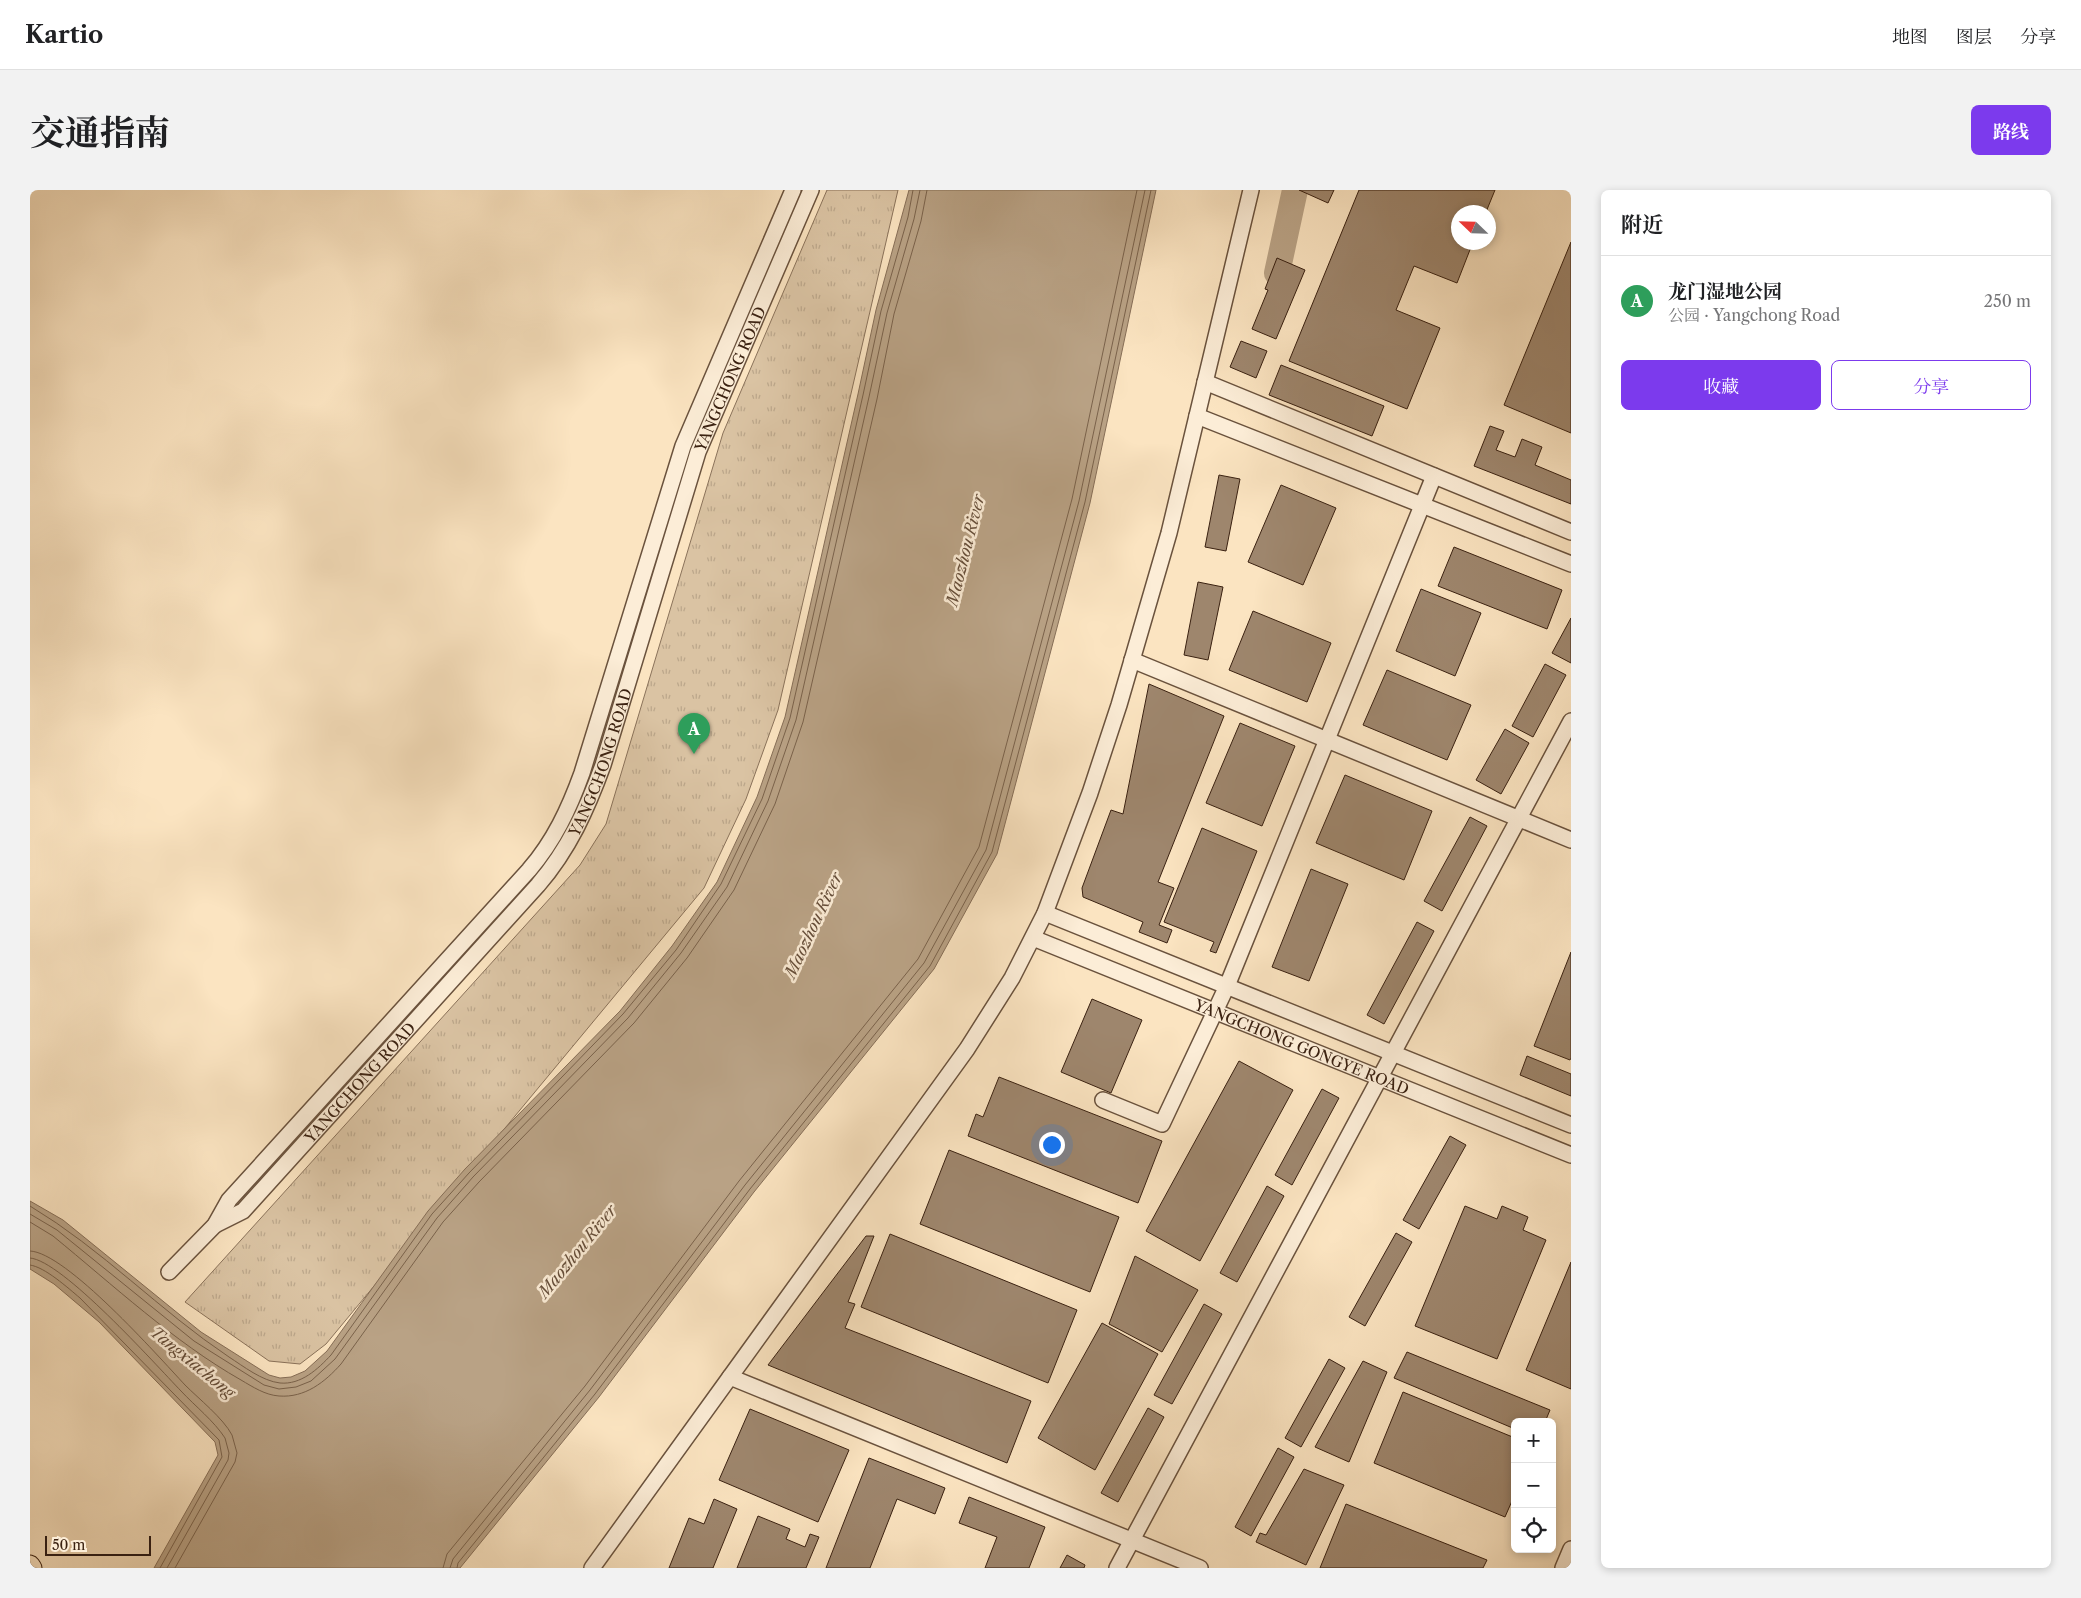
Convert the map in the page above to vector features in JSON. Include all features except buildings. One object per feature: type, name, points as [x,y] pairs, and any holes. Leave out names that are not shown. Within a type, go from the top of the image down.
[{"type":"street","name":"YANGCHONG ROAD","points":[[170,1272],[215,1225],[229,1200],[529,870],[554,836],[582,773],[683,446],[793,190]]},
{"type":"street","name":"YANGCHONG ROAD","points":[[215,1225],[243,1211],[538,885],[568,846],[586,810],[602,765],[687,484],[701,444],[811,190]]},
{"type":"street","points":[[592,1568],[967,1049],[992,1011],[1045,913],[1090,793],[1132,660],[1169,533],[1251,190]]},
{"type":"street","points":[[1205,382],[1571,532]]},
{"type":"street","points":[[1197,416],[1571,564]]},
{"type":"street","points":[[1103,1100],[1162,1124],[1227,986],[1434,476]]},
{"type":"street","points":[[1132,660],[1571,840]]},
{"type":"street","points":[[1117,1568],[1571,721]]},
{"type":"street","name":"YANGCHONG GONGYE ROAD","points":[[1045,913],[1571,1125]]},
{"type":"street","name":"YANGCHONG GONGYE ROAD","points":[[1033,938],[1571,1155]]},
{"type":"street","points":[[730,1378],[1200,1568]]},
{"type":"street","points":[[1563,1568],[1571,1548]]},
{"type":"green space","points":[[827,190],[898,190],[778,710],[746,799],[704,888],[326,1344],[300,1364],[269,1361],[185,1302],[580,865],[606,824],[723,433]]},
{"type":"water","points":[[909,190],[1156,190],[1090,503],[997,854],[934,969],[754,1192],[599,1397],[460,1568],[154,1568],[218,1455],[215,1442],[99,1322],[54,1284],[30,1269],[30,1201],[63,1220],[201,1332],[269,1375],[280,1378],[291,1377],[305,1371],[327,1351],[428,1211],[465,1169],[620,1011],[672,946],[717,882],[757,797],[785,717],[876,310]]},
{"type":"waterway","points":[[1277,273],[1295,190]]},
{"type":"place","name":"龙门湿地公园","points":[[694,754]]},
{"type":"water label","name":"Maozhou River","points":[[965,550]]},
{"type":"water label","name":"Maozhou River","points":[[813,925]]},
{"type":"water label","name":"Maozhou River","points":[[577,1251]]},
{"type":"water label","name":"Tangxiachong","points":[[193,1362]]}]
